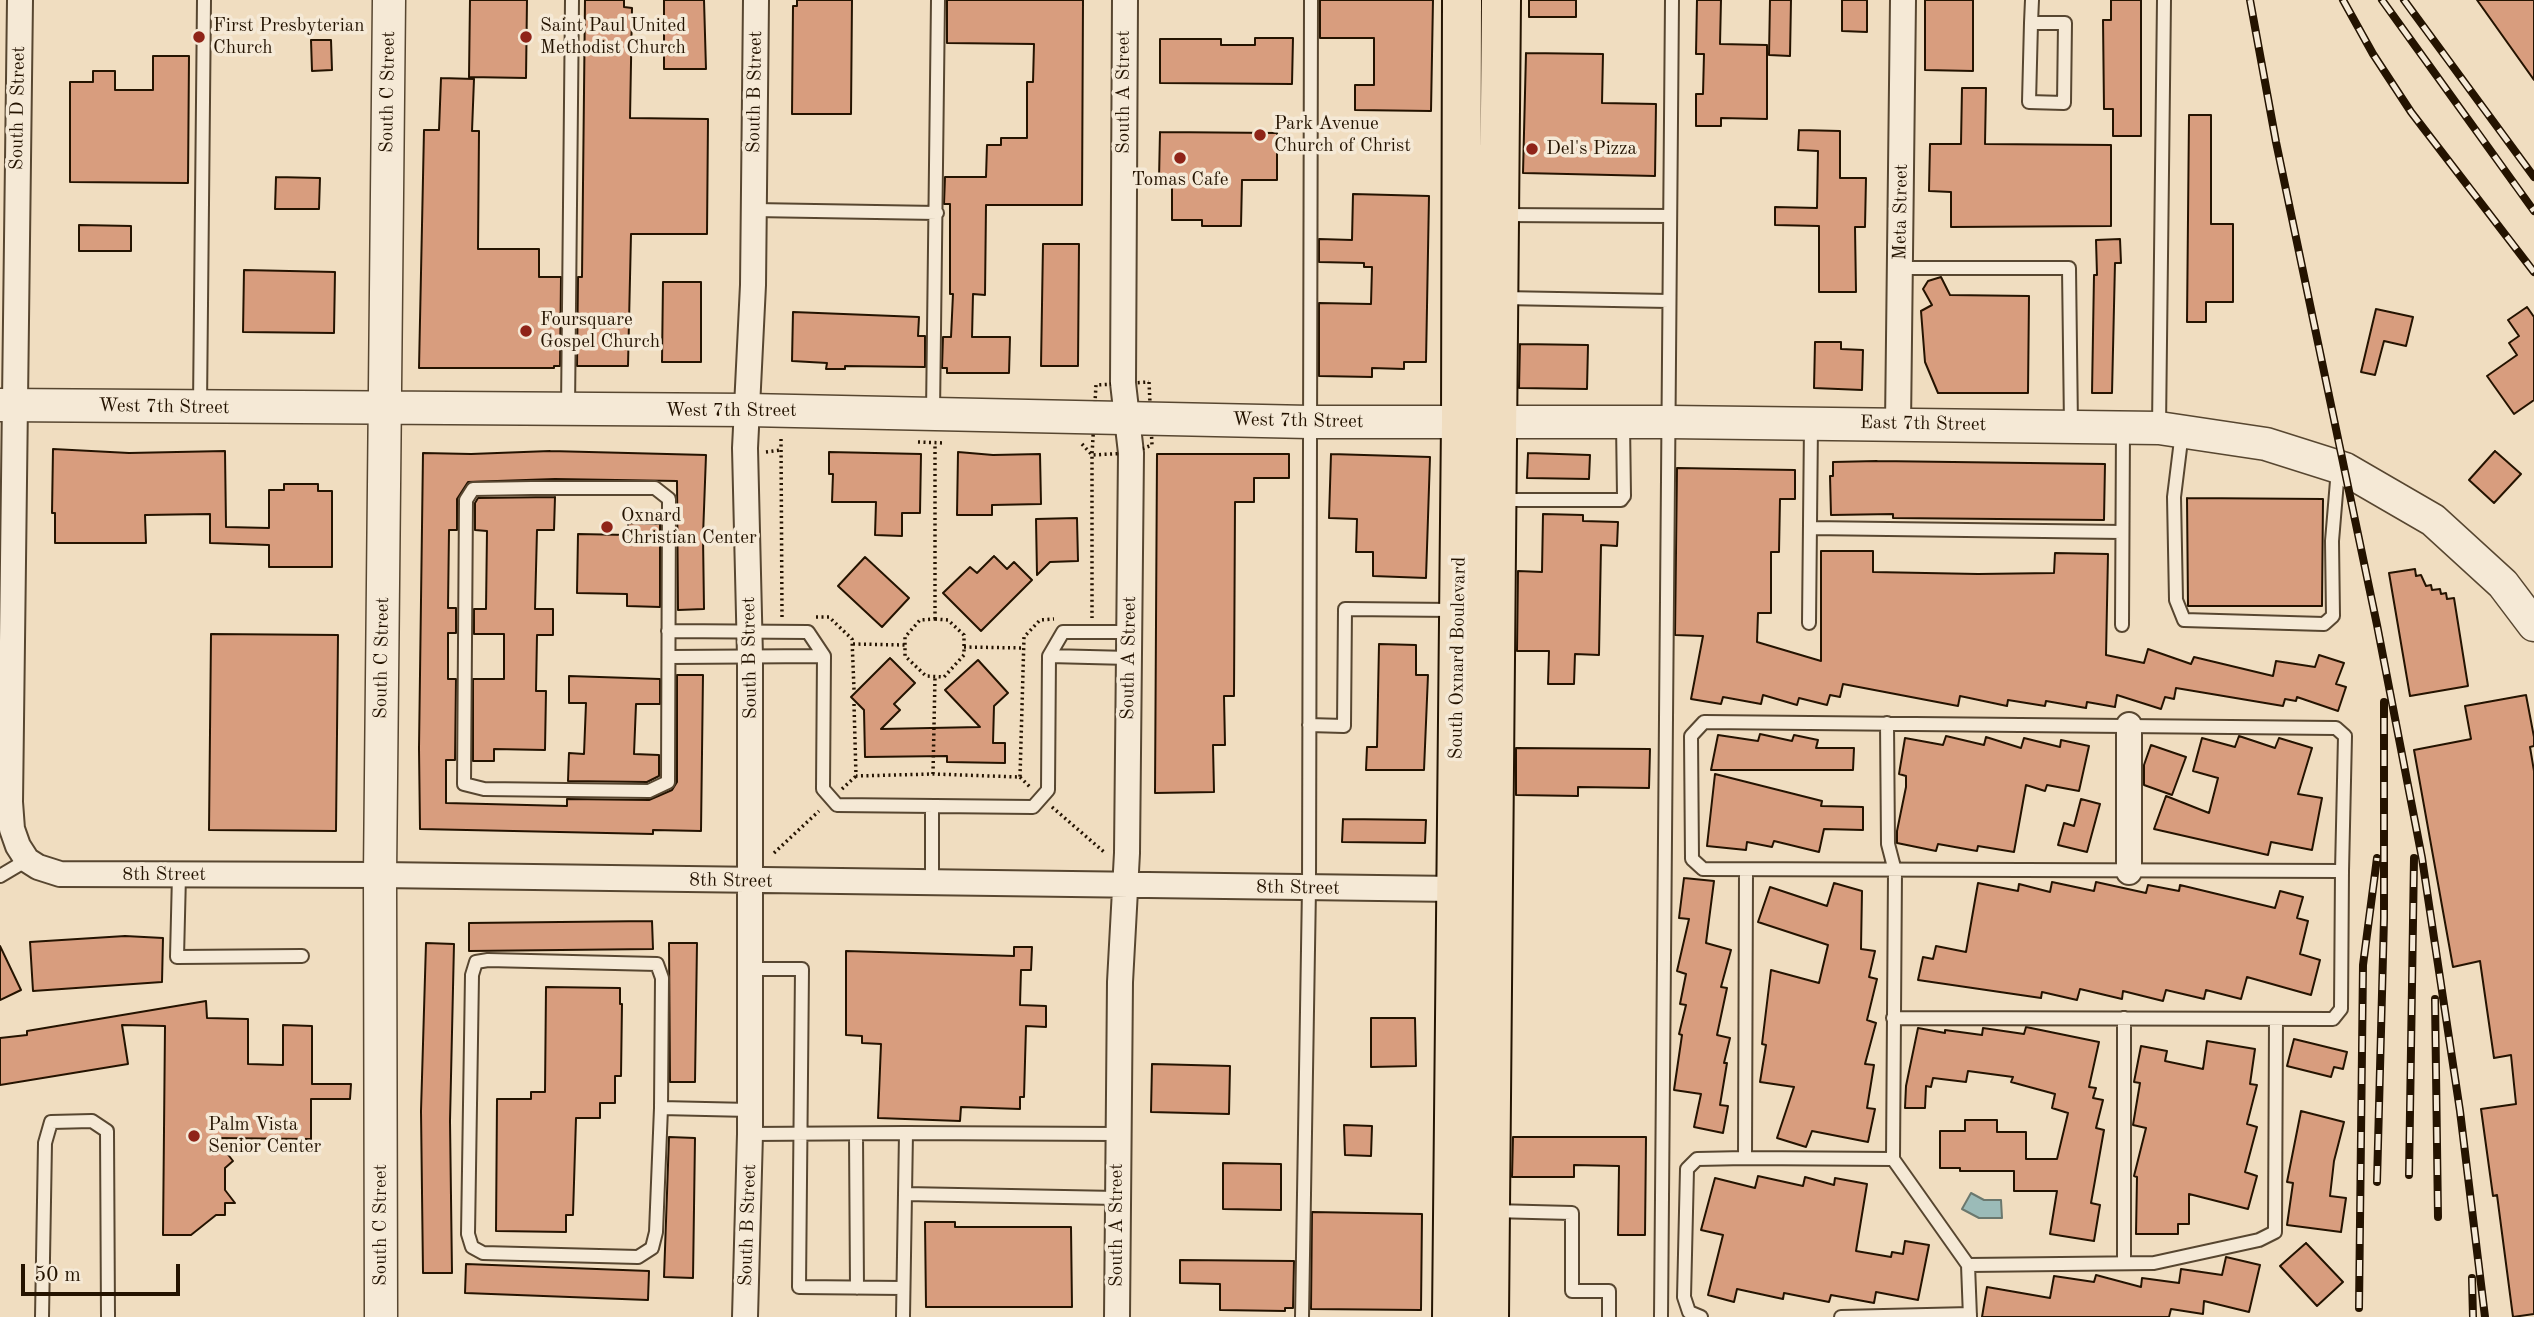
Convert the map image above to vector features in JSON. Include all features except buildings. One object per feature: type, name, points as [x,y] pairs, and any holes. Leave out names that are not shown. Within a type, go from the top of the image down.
[{"type":"main road","name":"South Oxnard Boulevard","points":[[1462,0],[1479,422],[1496,500],[1489,1317]]},
{"type":"main road","name":"South Oxnard Boulevard","points":[[1452,1317],[1458,610],[1479,422],[1498,298],[1501,0]]},
{"type":"street","name":"South D Street","points":[[20,0],[8,405],[10,802],[12,829],[22,853]]},
{"type":"street","name":"South C Street","points":[[381,1317],[380,875],[389,0]]},
{"type":"street","name":"South B Street","points":[[745,1317],[750,1122],[750,630],[746,447],[754,210],[756,0]]},
{"type":"street","name":"South A Street","points":[[1117,1317],[1119,982],[1127,853],[1131,453],[1123,383],[1125,0]]},
{"type":"street","name":"Meta Street","points":[[1898,424],[1903,0]]},
{"type":"street","name":"West 7th Street","points":[[8,405],[748,410],[934,428],[1127,419],[1479,422]]},
{"type":"street","name":"East 7th Street","points":[[1479,422],[2123,427],[2171,429],[2266,444],[2342,468],[2433,520],[2503,584],[2534,625]]},
{"type":"street","points":[[2130,724],[2130,872]]},
{"type":"street","name":"8th Street","points":[[22,853],[38,867],[60,874],[380,875],[750,882],[1455,889]]},
{"type":"lane","points":[[200,408],[204,0]]},
{"type":"lane","points":[[568,410],[572,0]]},
{"type":"lane","points":[[934,428],[938,0]]},
{"type":"lane","points":[[1302,1317],[1309,888],[1311,0]]},
{"type":"lane","points":[[1661,1317],[1672,0]]},
{"type":"lane","points":[[2031,23],[2065,23],[2064,103],[2029,102],[2031,23],[2032,0]]},
{"type":"lane","points":[[2164,0],[2176,600],[2184,620],[2324,624],[2333,616],[2332,541],[2342,468]]},
{"type":"lane","points":[[754,210],[937,213]]},
{"type":"lane","points":[[1499,215],[1670,216]]},
{"type":"lane","points":[[1900,268],[2069,268],[2071,426]]},
{"type":"lane","points":[[1498,298],[1670,301]]},
{"type":"lane","points":[[1496,500],[1621,500],[1624,496],[1623,422]]},
{"type":"lane","points":[[1810,624],[1811,423]]},
{"type":"lane","points":[[2122,625],[2123,427]]},
{"type":"lane","points":[[655,488],[669,499],[668,631],[668,782],[649,791],[484,789],[464,784],[466,500],[473,489],[655,488]]},
{"type":"lane","points":[[1810,528],[2122,532]]},
{"type":"lane","points":[[1309,725],[1344,726],[1345,609],[1458,610]]},
{"type":"lane","points":[[668,631],[808,632],[824,656],[823,789],[837,805],[1033,807],[1048,790],[1049,656],[1063,632],[1129,632]]},
{"type":"lane","points":[[669,657],[824,656]]},
{"type":"lane","points":[[1049,656],[1129,658]]},
{"type":"lane","points":[[1894,1018],[2333,1019],[2341,1009],[2345,736],[2336,728],[1704,722],[1691,736],[1692,859],[1703,869],[2342,871]]},
{"type":"lane","points":[[1841,1317],[1970,1316],[1968,1265],[1893,1159],[1895,871],[1888,844],[1887,723]]},
{"type":"lane","points":[[932,806],[932,884]]},
{"type":"lane","points":[[0,876],[22,853]]},
{"type":"lane","points":[[1745,1158],[1746,870]]},
{"type":"lane","points":[[179,875],[177,957],[302,956]]},
{"type":"lane","points":[[488,960],[657,964],[662,978],[661,1108],[656,1232],[652,1248],[638,1257],[483,1253],[472,1247],[468,1234],[471,975],[476,962],[488,960]]},
{"type":"lane","points":[[750,969],[802,969],[799,1287],[903,1288]]},
{"type":"lane","points":[[2124,1018],[2124,1263]]},
{"type":"lane","points":[[1968,1265],[2154,1263],[2259,1240],[2275,1232],[2276,1019]]},
{"type":"lane","points":[[661,1108],[750,1122],[799,1134],[1118,1134]]},
{"type":"lane","points":[[42,1317],[45,1143],[51,1122],[92,1121],[107,1130],[108,1317]]},
{"type":"lane","points":[[903,1317],[906,1133]]},
{"type":"lane","points":[[856,1134],[857,1288]]},
{"type":"lane","points":[[1695,1316],[1689,1312],[1684,1297],[1687,1169],[1697,1160],[1893,1159]]},
{"type":"lane","points":[[905,1194],[1117,1198]]},
{"type":"lane","points":[[1489,1211],[1572,1213],[1572,1291],[1609,1291],[1609,1317]]},
{"type":"path","points":[[910,442],[934,428]]},
{"type":"path","points":[[934,428],[949,443]]},
{"type":"path","points":[[934,428],[934,619]]},
{"type":"path","points":[[793,618],[782,618],[781,439],[794,439]]},
{"type":"path","points":[[1070,444],[1083,444],[1092,455],[1093,618],[1079,619]]},
{"type":"path","points":[[805,617],[829,617],[852,639],[854,690]]},
{"type":"path","points":[[1020,777],[1024,636],[1040,620],[1066,619]]},
{"type":"path","points":[[920,620],[948,620],[964,635],[964,655],[944,677],[926,677],[905,656],[905,645],[905,637],[920,620]]},
{"type":"path","points":[[853,644],[905,645]]},
{"type":"path","points":[[964,647],[1023,648]]},
{"type":"path","points":[[933,774],[935,677]]},
{"type":"path","points":[[854,704],[856,776]]},
{"type":"path","points":[[750,851],[775,853],[856,776],[933,774],[1020,777],[1103,852],[1127,853]]},
{"type":"water","points":[[1971,1193],[1984,1200],[2001,1200],[2002,1218],[1979,1218],[1962,1209]]},
{"type":"railway","points":[[2250,0],[2276,142],[2377,625],[2422,858],[2460,1111],[2485,1317]]},
{"type":"railway","points":[[2343,0],[2373,54],[2411,112],[2534,272]]},
{"type":"railway","points":[[2382,0],[2534,211]]},
{"type":"railway","points":[[2404,0],[2534,177]]},
{"type":"railway","points":[[2377,1182],[2384,918],[2384,702]]},
{"type":"railway","points":[[2359,1308],[2363,965],[2377,858]]},
{"type":"railway","points":[[2409,1175],[2414,858]]},
{"type":"railway","points":[[2435,999],[2438,1217]]},
{"type":"railway","points":[[2472,1278],[2473,1317]]},
{"type":"place","name":"First Presbyterian Church","points":[[199,37]]},
{"type":"place","name":"Saint Paul United Methodist Church","points":[[526,37]]},
{"type":"place","name":"Park Avenue Church of Christ","points":[[1260,135]]},
{"type":"place","name":"Del's Pizza","points":[[1532,149]]},
{"type":"place","name":"Tomas Cafe","points":[[1180,158]]},
{"type":"place","name":"Foursquare Gospel Church","points":[[526,331]]},
{"type":"place","name":"Oxnard Christian Center","points":[[607,527]]},
{"type":"place","name":"Palm Vista Senior Center","points":[[194,1136]]}]
